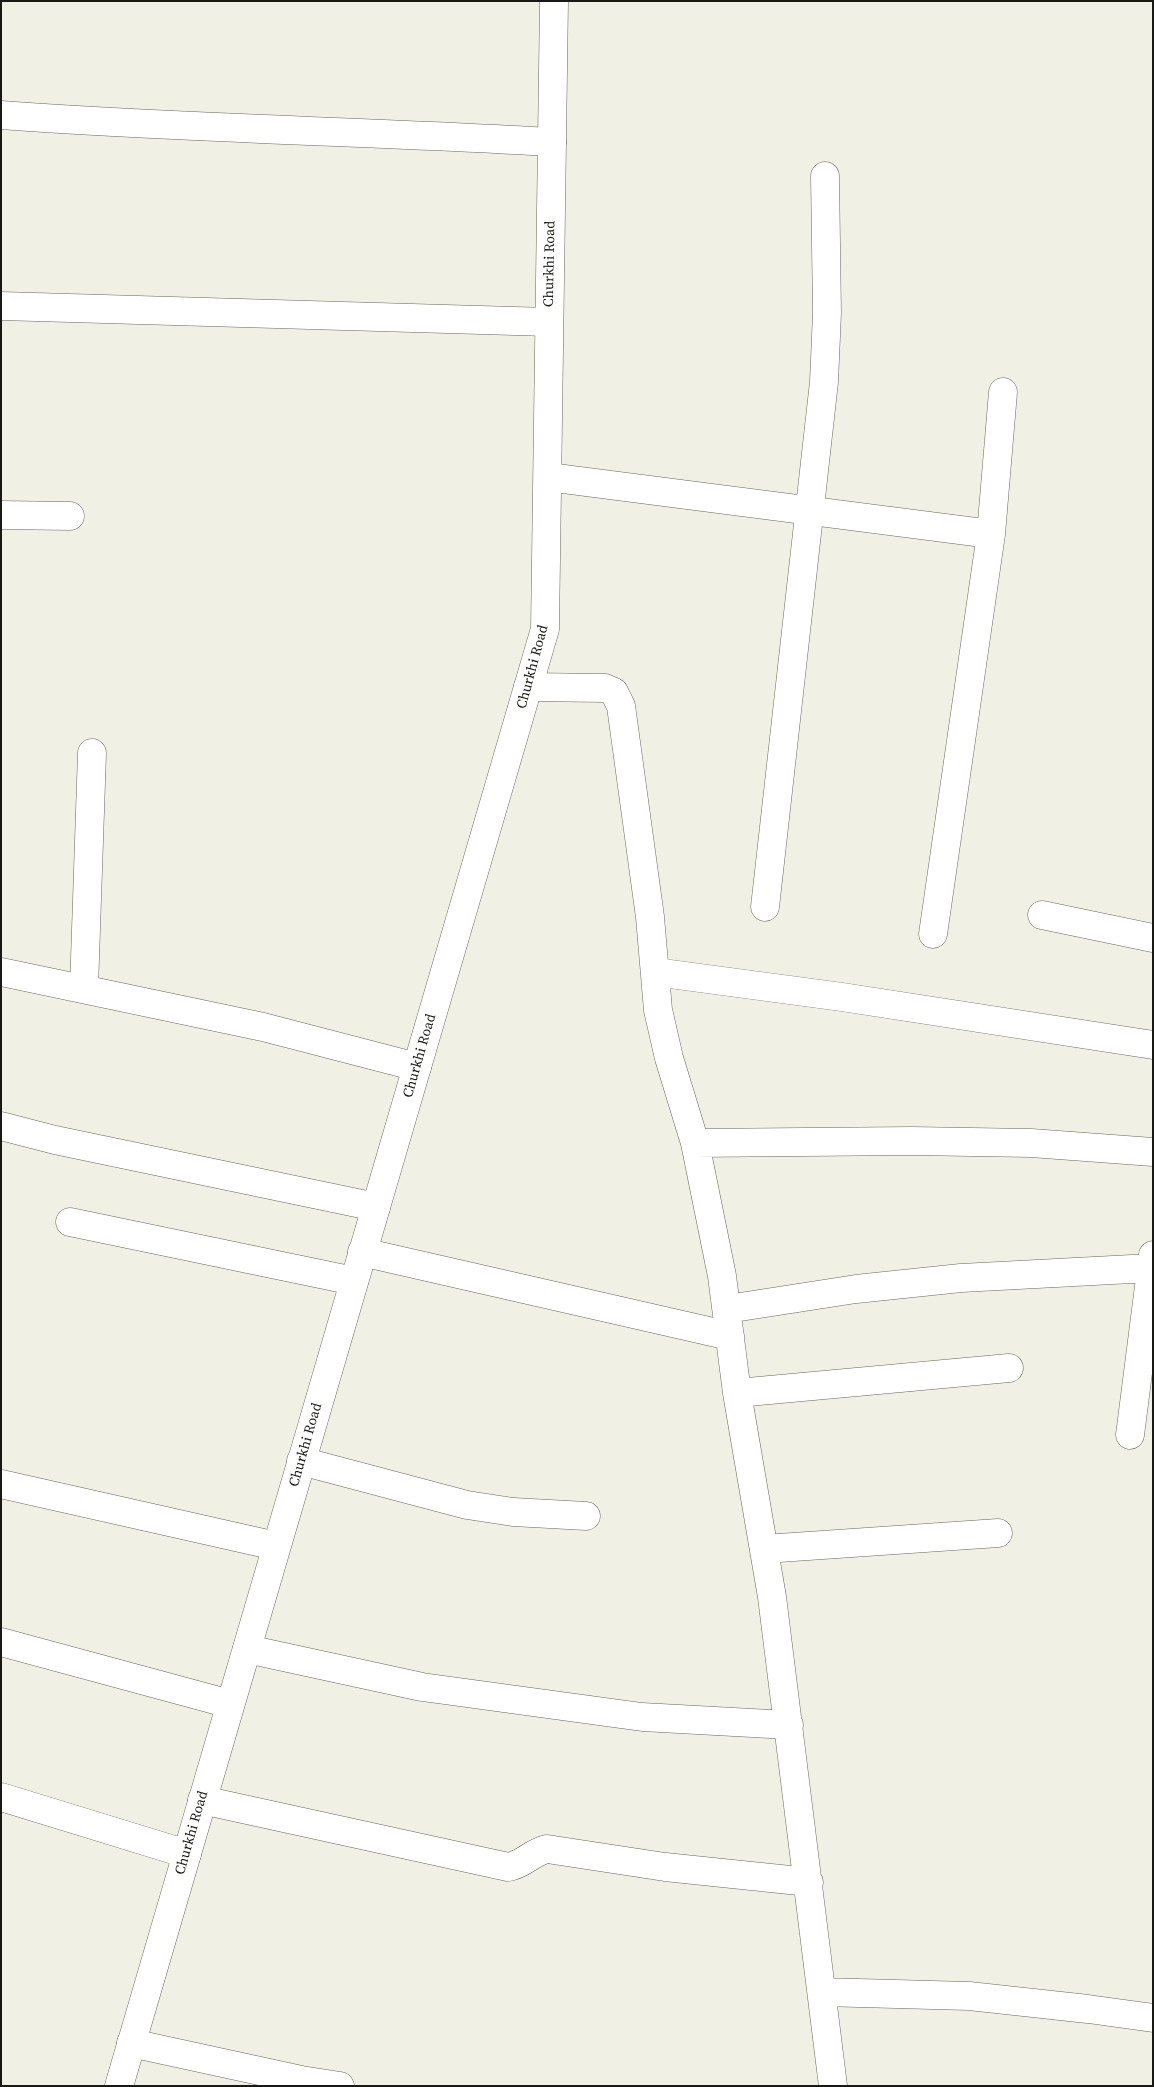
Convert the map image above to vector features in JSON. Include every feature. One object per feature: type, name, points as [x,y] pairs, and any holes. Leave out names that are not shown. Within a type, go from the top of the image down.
[{"type":"street","name":"Churkhi Road","points":[[119,2086],[545,629],[554,1]]},
{"type":"street","points":[[1,115],[117,124],[406,134],[552,142]]},
{"type":"street","points":[[765,907],[825,372],[827,313],[825,176]]},
{"type":"street","points":[[1,306],[549,322]]},
{"type":"street","points":[[933,934],[991,534],[1003,392]]},
{"type":"street","points":[[548,477],[991,534]]},
{"type":"street","points":[[1,515],[70,516]]},
{"type":"street","points":[[528,687],[605,688],[614,692],[621,706],[650,917],[658,1010],[695,1143],[722,1276],[789,1725],[834,2086]]},
{"type":"street","points":[[84,988],[92,753]]},
{"type":"street","points":[[1042,915],[1153,938]]},
{"type":"street","points":[[1,972],[263,1027],[417,1067]]},
{"type":"street","points":[[655,972],[842,997],[1153,1045]]},
{"type":"street","points":[[1,1126],[65,1142],[376,1208]]},
{"type":"street","points":[[695,1143],[1021,1142],[1153,1152]]},
{"type":"street","points":[[70,1222],[354,1281]]},
{"type":"street","points":[[362,1252],[730,1336]]},
{"type":"street","points":[[727,1309],[856,1289],[1152,1262],[1147,1346],[1130,1435]]},
{"type":"street","points":[[738,1393],[1008,1368]]},
{"type":"street","points":[[301,1462],[467,1505],[514,1512],[586,1516]]},
{"type":"street","points":[[1,1484],[276,1546]]},
{"type":"street","points":[[764,1549],[998,1533]]},
{"type":"street","points":[[1,1642],[230,1704]]},
{"type":"street","points":[[247,1649],[422,1687],[642,1717],[789,1725]]},
{"type":"street","points":[[1,1797],[187,1854]]},
{"type":"street","points":[[202,1800],[508,1867],[517,1866],[537,1851],[547,1849],[665,1867],[809,1882]]},
{"type":"street","points":[[822,1992],[969,1996],[1153,2018]]},
{"type":"street","points":[[131,2043],[301,2080],[340,2086]]}]
